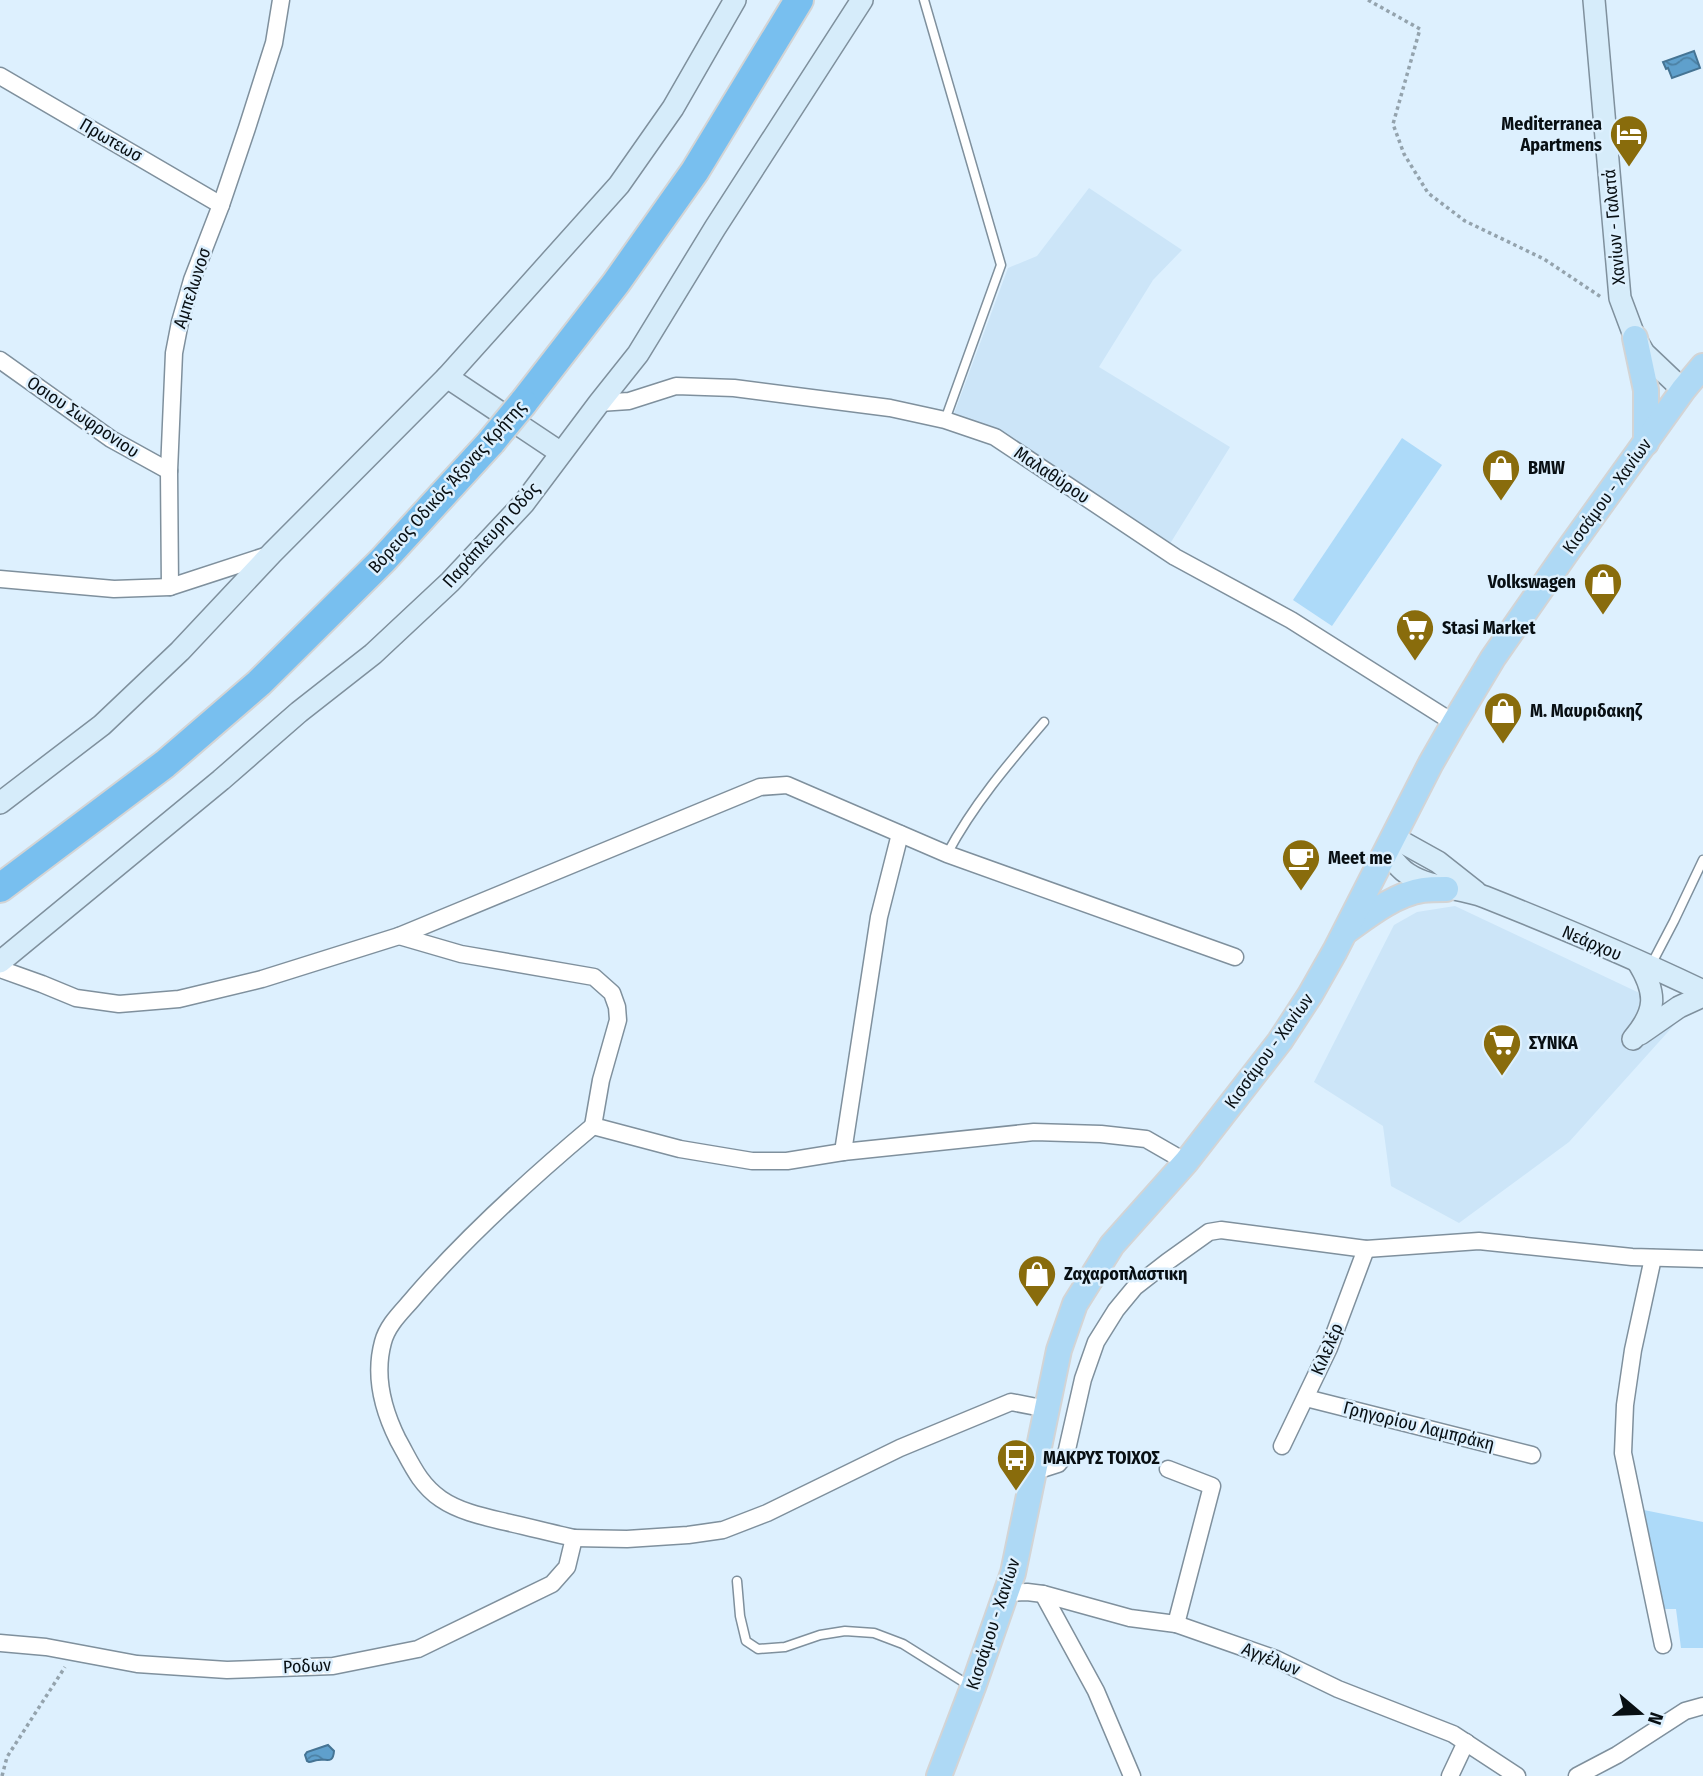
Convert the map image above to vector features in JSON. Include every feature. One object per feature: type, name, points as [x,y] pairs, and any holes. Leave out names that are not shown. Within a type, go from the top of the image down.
[{"type":"highway","name":"Βόρειος Οδικός Άξονας Κρήτης","points":[[0,888],[165,764],[259,683],[383,560],[491,442],[616,283],[695,171],[799,0]]},
{"type":"main road","points":[[1635,338],[1646,390],[1646,443]]},
{"type":"main road","name":"Κισσάμου - Χανίων","points":[[939,1776],[1013,1573],[1059,1350],[1075,1304],[1112,1245],[1186,1162],[1280,1041],[1310,995],[1454,723],[1493,658],[1566,553],[1702,368]]},
{"type":"main road","points":[[1345,932],[1374,911],[1400,898],[1449,881]]},
{"type":"street","name":"Αμπελωνοσ","points":[[170,587],[169,471],[174,353],[192,280],[221,205],[274,43],[281,0]]},
{"type":"street","points":[[0,803],[102,725],[180,651],[272,553],[447,377],[619,185],[673,108],[735,0]]},
{"type":"street","name":"Παράπλευρη Οδός","points":[[0,962],[222,780],[299,712],[373,654],[459,572],[524,503],[638,354],[715,228],[862,0]]},
{"type":"street","name":"Χανίων - Γαλατά","points":[[1594,0],[1620,298],[1635,338],[1644,353],[1684,390]]},
{"type":"street","name":"Πρωτεωσ","points":[[0,76],[221,205]]},
{"type":"street","name":"Οσιου Σωφρονιου","points":[[0,360],[111,439],[169,471]]},
{"type":"street","points":[[447,377],[561,453]]},
{"type":"street","name":"Μαλαθύρου","points":[[599,403],[629,401],[676,386],[734,388],[890,408],[945,420],[995,437],[1175,556],[1291,620],[1454,723]]},
{"type":"street","points":[[0,579],[114,589],[170,587],[272,553]]},
{"type":"street","points":[[0,970],[76,998],[119,1004],[179,999],[262,979],[399,936],[760,787],[787,785],[947,854],[1235,957]]},
{"type":"street","points":[[843,1152],[879,918],[900,834]]},
{"type":"street","name":"Νεάρχου","points":[[1390,843],[1397,866],[1409,875],[1449,881],[1644,965],[1703,994]]},
{"type":"street","points":[[399,936],[461,954],[594,978],[612,993],[618,1020],[601,1080],[593,1126],[534,1175],[478,1230],[429,1280],[389,1327],[383,1343],[379,1376],[384,1405],[394,1432],[422,1485],[465,1511],[573,1541],[688,1535],[723,1530],[767,1513],[900,1448],[1011,1402],[1047,1409]]},
{"type":"street","points":[[1644,965],[1652,997],[1651,1005],[1645,1025],[1633,1040],[1679,1007],[1703,994]]},
{"type":"street","points":[[593,1126],[680,1149],[752,1161],[787,1161],[843,1152],[1034,1132],[1101,1134],[1146,1139],[1186,1162]]},
{"type":"street","points":[[1033,1472],[1058,1464],[1066,1454],[1083,1379],[1096,1342],[1116,1310],[1135,1287],[1209,1232],[1220,1230],[1366,1249],[1479,1241],[1653,1258],[1703,1259]]},
{"type":"street","name":"Κιλελέρ","points":[[1282,1446],[1329,1348],[1366,1249]]},
{"type":"street","points":[[1653,1258],[1633,1350],[1625,1405],[1623,1453],[1663,1644]]},
{"type":"street","name":"Γρηγορίου Λαμπράκη","points":[[1306,1398],[1532,1455]]},
{"type":"street","points":[[1168,1469],[1212,1486],[1176,1624]]},
{"type":"street","name":"Ροδων","points":[[0,1643],[46,1647],[137,1664],[227,1670],[333,1666],[418,1649],[552,1584],[567,1567],[573,1541]]},
{"type":"street","name":"Αγγέλων","points":[[1007,1593],[1043,1594],[1130,1618],[1176,1624],[1276,1659],[1338,1689],[1453,1734],[1517,1776]]},
{"type":"street","points":[[1043,1594],[1096,1691],[1132,1776]]},
{"type":"street","points":[[1577,1776],[1617,1755],[1685,1711],[1703,1706]]},
{"type":"street","points":[[1450,1776],[1466,1742]]},
{"type":"lane","points":[[924,0],[1001,265],[945,420]]},
{"type":"lane","points":[[947,854],[963,825],[1001,772],[1044,722]]},
{"type":"lane","points":[[1644,965],[1674,920],[1703,860]]},
{"type":"lane","points":[[737,1581],[740,1616],[746,1641],[758,1649],[785,1647],[821,1635],[845,1631],[874,1633],[903,1644],[973,1687]]},
{"type":"path","points":[[1368,0],[1420,29],[1392,124],[1404,154],[1428,193],[1465,221],[1544,259],[1604,298],[1620,298]]},
{"type":"path","points":[[2,1776],[7,1756],[74,1653]]},
{"type":"shaded area","points":[[1089,188],[1182,250],[1153,280],[1099,367],[1230,447],[1168,547],[952,419],[1008,268],[1037,256]]},
{"type":"shaded area","points":[[1402,438],[1442,465],[1332,626],[1293,600]]},
{"type":"shaded area","points":[[1455,906],[1684,1014],[1569,1142],[1459,1223],[1391,1186],[1383,1126],[1314,1082],[1394,925],[1417,912]]},
{"type":"shaded area","points":[[1634,1508],[1703,1522],[1703,1648],[1681,1648],[1676,1609],[1655,1609]]},
{"type":"water","points":[[1694,51],[1700,68],[1672,78],[1663,62]]},
{"type":"water","points":[[328,1745],[334,1751],[331,1759],[307,1761],[307,1752]]},
{"type":"place","name":"Mediterranea Apartmens","points":[[1629,168]]},
{"type":"place","name":"BMW","points":[[1501,502]]},
{"type":"place","name":"Volkswagen","points":[[1603,616]]},
{"type":"place","name":"Stasi Market","points":[[1415,662]]},
{"type":"place","name":"Μ. Μαυριδακηζ","points":[[1503,745]]},
{"type":"place","name":"Meet me","points":[[1301,892]]},
{"type":"place","name":"ΣΥΝΚΑ","points":[[1502,1077]]},
{"type":"place","name":"Ζαχαροπλαστικη","points":[[1037,1308]]},
{"type":"place","name":"ΜΑΚΡΥΣ ΤΟΙΧΟΣ","points":[[1016,1492]]}]
